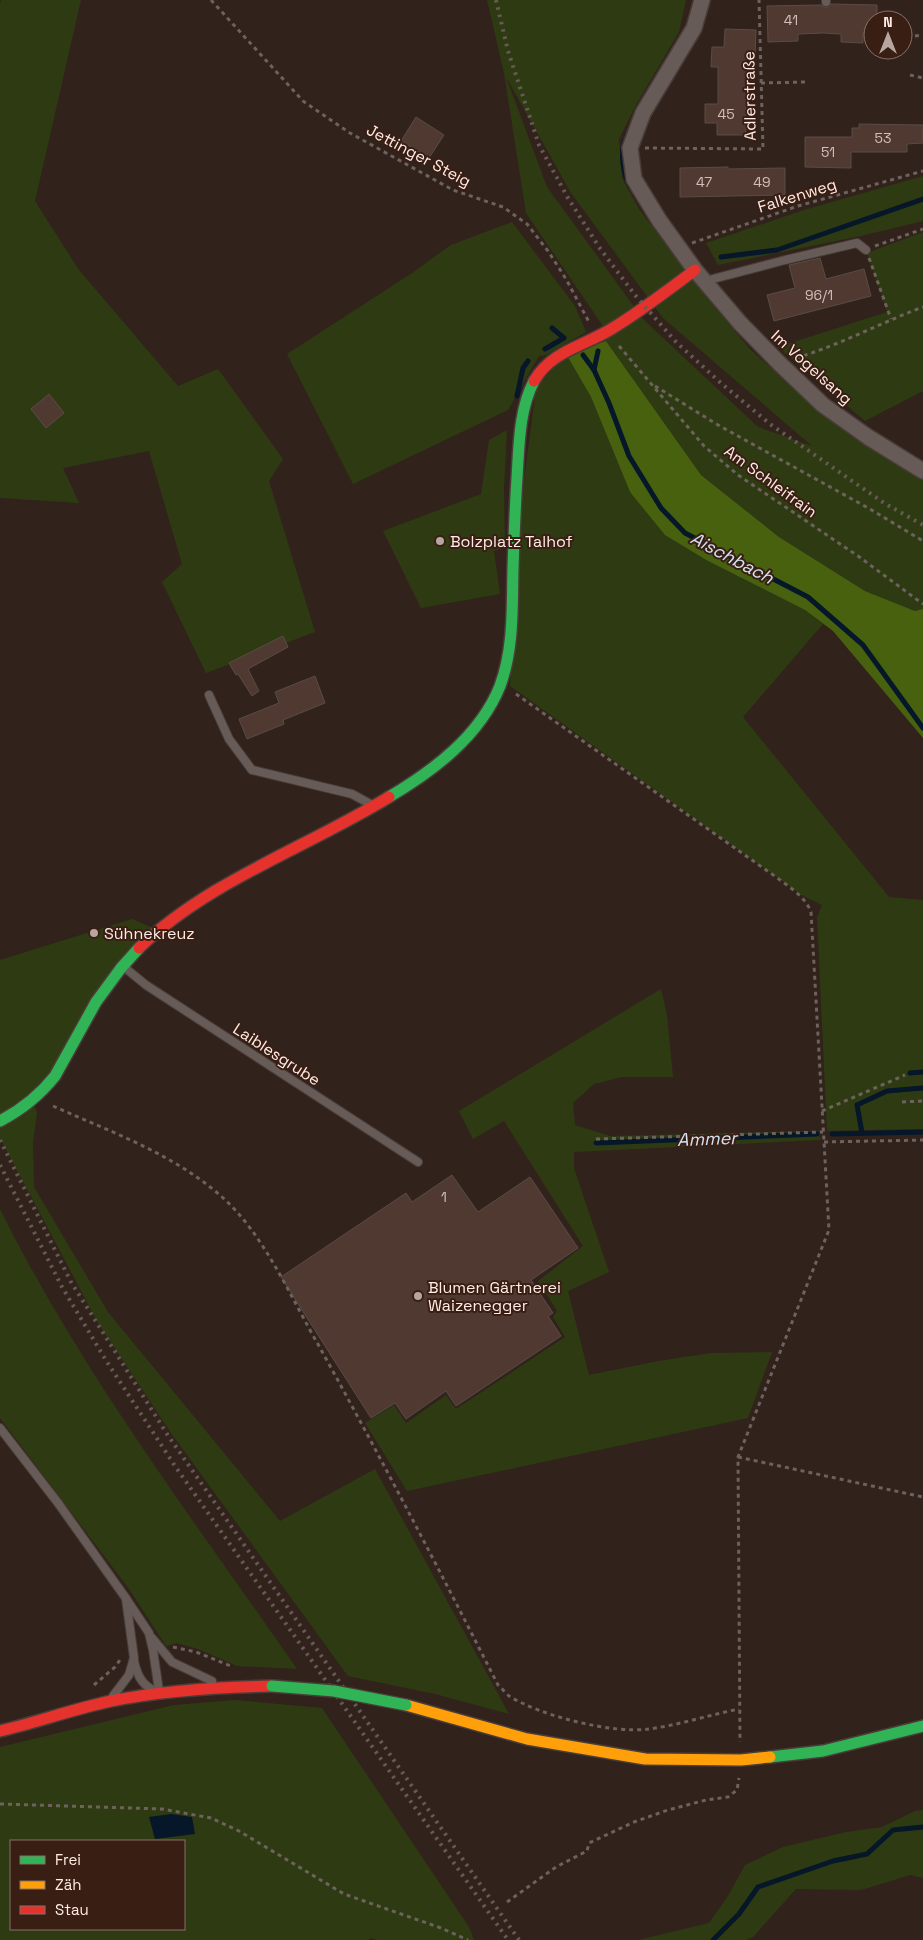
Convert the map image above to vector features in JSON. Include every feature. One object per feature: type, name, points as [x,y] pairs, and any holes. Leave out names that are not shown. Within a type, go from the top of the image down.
[{"type":"street","points":[[630,148],[644,113],[694,28],[702,0]]},
{"type":"street","name":"Im Vogelsang","points":[[630,148],[634,178],[659,220],[700,276],[740,323],[778,363],[823,405],[868,437],[923,471]]},
{"type":"street","points":[[0,1121],[36,1099],[55,1077],[89,1014],[123,966],[164,927],[231,884],[374,806],[431,771],[451,755],[470,735],[484,715],[501,684],[506,669],[510,638],[516,491],[521,427],[527,396],[541,369],[553,358],[595,336],[607,332],[700,276]]},
{"type":"street","points":[[0,1731],[109,1702],[159,1693],[226,1686],[272,1686],[334,1691],[406,1705],[527,1740],[645,1758],[740,1760],[822,1751],[923,1726]]},
{"type":"lane","points":[[700,276],[784,260],[857,243],[866,250]]},
{"type":"lane","points":[[209,695],[229,739],[252,770],[352,794],[374,806]]},
{"type":"lane","name":"Laiblesgrube","points":[[123,966],[146,984],[418,1162]]},
{"type":"lane","points":[[0,1428],[58,1503],[125,1597],[148,1633],[172,1662],[198,1676],[226,1686]]},
{"type":"lane","points":[[125,1597],[137,1673],[146,1686],[159,1693]]},
{"type":"lane","points":[[148,1633],[153,1650],[159,1693]]},
{"type":"lane","points":[[109,1702],[129,1675],[134,1658]]},
{"type":"path","name":"Jettinger Steig","points":[[211,0],[302,101],[350,133],[453,190],[503,207],[527,224],[548,251],[566,279],[582,307],[595,336]]},
{"type":"path","name":"Adlerstraße","points":[[630,148],[763,149],[759,0]]},
{"type":"path","points":[[910,75],[923,78]]},
{"type":"path","points":[[762,83],[806,82]]},
{"type":"path","name":"Falkenweg","points":[[680,248],[798,206],[923,171]]},
{"type":"path","points":[[892,319],[866,250],[923,229]]},
{"type":"path","points":[[778,363],[826,349],[923,307]]},
{"type":"path","name":"Am Schleifrain","points":[[607,332],[704,446],[738,475],[858,556],[923,604]]},
{"type":"path","points":[[652,385],[718,425],[870,509],[923,541]]},
{"type":"path","points":[[501,684],[776,877],[801,896],[808,905],[811,912],[829,1230],[738,1457],[740,1760],[737,1790],[728,1797],[706,1800],[668,1810],[610,1832],[589,1843],[587,1851],[556,1867],[507,1902]]},
{"type":"path","points":[[822,1111],[905,1076]]},
{"type":"path","points":[[36,1099],[161,1155],[205,1183],[224,1198],[248,1225],[269,1258],[382,1460],[498,1685],[507,1695],[559,1716],[590,1724],[622,1729],[648,1729],[739,1709]]},
{"type":"path","points":[[902,1102],[923,1101]]},
{"type":"path","points":[[596,1139],[823,1132]]},
{"type":"path","points":[[824,1142],[923,1140]]},
{"type":"path","points":[[738,1457],[923,1497]]},
{"type":"path","points":[[0,1804],[162,1809],[211,1818],[239,1831],[344,1894],[441,1928],[468,1940]]},
{"type":"green space","points":[[1,0],[81,0],[35,201],[79,270],[178,386],[218,369],[283,459],[269,481],[315,632],[206,673],[162,582],[182,564],[149,451],[63,468],[79,503],[0,498]]},
{"type":"green space","points":[[487,0],[686,0],[679,32],[636,105],[619,139],[622,178],[639,209],[702,292],[750,349],[841,428],[923,480],[923,609],[915,611],[865,591],[779,537],[701,475],[606,341],[607,332],[526,213],[504,73]],"holes":[[[506,77],[571,193],[663,318],[812,446],[758,427],[643,319],[547,187]]]},
{"type":"green space","points":[[923,176],[923,221],[861,236],[718,265],[706,243],[804,210]]},
{"type":"green space","points":[[512,222],[575,306],[586,332],[546,355],[539,356],[508,410],[353,484],[287,354],[409,275],[451,245]]},
{"type":"green space","points":[[923,232],[923,391],[865,421],[778,347],[887,312],[867,253]]},
{"type":"green space","points":[[606,341],[701,475],[779,537],[865,591],[915,611],[923,609],[923,738],[833,631],[805,610],[708,561],[665,535],[630,492],[591,397],[566,354]]},
{"type":"green space","points":[[566,354],[591,397],[630,492],[708,561],[805,610],[823,624],[743,717],[889,897],[923,900],[923,1129],[827,1131],[817,917],[822,905],[803,896],[510,686],[518,526],[536,388]]},
{"type":"green space","name":"Bolzplatz Talhof","points":[[507,430],[504,489],[505,547],[494,551],[500,594],[421,608],[383,531],[481,494],[489,440]]},
{"type":"green space","points":[[132,919],[153,928],[50,1072],[29,1096],[37,1112],[33,1143],[34,1187],[108,1312],[280,1521],[375,1469],[509,1714],[435,1694],[348,1676],[171,1433],[98,1323],[0,1138],[0,960]]},
{"type":"green space","points":[[661,989],[667,1015],[673,1077],[622,1077],[594,1084],[573,1103],[575,1125],[610,1136],[817,1131],[821,1140],[574,1152],[574,1168],[609,1272],[568,1291],[589,1375],[658,1361],[711,1353],[772,1352],[748,1418],[407,1491],[365,1423],[394,1405],[406,1423],[446,1395],[456,1409],[565,1337],[553,1317],[557,1311],[538,1281],[583,1246],[504,1121],[473,1139],[459,1111]]},
{"type":"green space","points":[[0,1209],[66,1329],[102,1387],[179,1501],[297,1669],[237,1666],[198,1649],[177,1643],[166,1646],[129,1589],[0,1418]]},
{"type":"green space","points":[[234,1700],[322,1708],[469,1927],[474,1940],[378,1940],[370,1938],[369,1940],[0,1940],[0,1747],[174,1705]]},
{"type":"green space","points":[[923,1810],[923,1878],[910,1875],[861,1890],[796,1889],[753,1937],[746,1940],[638,1940],[709,1923],[728,1896],[745,1865],[783,1847],[846,1832],[882,1827],[915,1811]]},
{"type":"water","points":[[171,1814],[192,1817],[195,1834],[155,1839],[149,1817]]},
{"type":"building","points":[[831,4],[877,5],[877,10],[863,10],[863,43],[841,42],[841,34],[823,33],[798,34],[798,41],[768,42],[767,6],[821,5],[826,8]]},
{"type":"building","points":[[725,29],[756,30],[754,82],[746,82],[746,135],[717,135],[717,123],[705,123],[705,104],[718,104],[718,67],[711,67],[712,47],[724,47]]},
{"type":"building","points":[[416,117],[444,135],[429,158],[401,141]]},
{"type":"building","points":[[859,124],[923,125],[923,143],[907,144],[907,152],[851,152],[851,168],[805,167],[805,137],[852,137],[852,128],[859,128]]},
{"type":"building","points":[[728,167],[728,169],[785,168],[785,195],[680,197],[680,168]]},
{"type":"building","points":[[820,258],[826,279],[864,269],[871,296],[774,321],[767,295],[795,288],[789,265]]},
{"type":"building","points":[[49,394],[64,413],[46,428],[31,409]]},
{"type":"building","points":[[283,636],[288,647],[248,669],[259,691],[252,696],[229,663]]},
{"type":"building","points":[[315,676],[325,703],[283,720],[284,724],[247,739],[239,719],[279,703],[275,692]]},
{"type":"building","name":"Blumen Gärtnerei Waizenegger","points":[[452,1175],[478,1212],[530,1177],[578,1248],[531,1280],[553,1313],[548,1316],[561,1336],[456,1406],[446,1391],[406,1419],[395,1403],[371,1418],[281,1277],[406,1193],[412,1202]]},
{"type":"waterway","points":[[625,141],[623,146],[623,164],[630,186]]},
{"type":"waterway","name":"Aischbach","points":[[721,257],[777,250],[923,199]]},
{"type":"waterway","points":[[545,349],[564,338],[552,328]]},
{"type":"waterway","name":"Aischbach","points":[[594,370],[598,351]]},
{"type":"waterway","name":"Aischbach","points":[[583,355],[594,370],[629,456],[661,508],[685,533],[808,597],[863,645],[923,728]]},
{"type":"waterway","points":[[517,396],[523,368],[528,361]]},
{"type":"waterway","name":"Ammer","points":[[910,1073],[923,1072]]},
{"type":"waterway","name":"Ammer","points":[[862,1133],[857,1105],[887,1091],[923,1088]]},
{"type":"waterway","name":"Ammer","points":[[832,1134],[923,1132]]},
{"type":"waterway","name":"Ammer","points":[[596,1143],[817,1134]]},
{"type":"waterway","points":[[713,1940],[739,1914],[758,1887],[833,1861],[867,1854],[893,1830],[923,1827]]},
{"type":"railway","points":[[496,0],[508,51],[539,145],[568,198],[599,247],[635,295],[676,342],[770,424],[884,503],[923,525]]},
{"type":"railway","points":[[0,1140],[71,1282],[167,1434],[519,1940]]},
{"type":"railway","points":[[0,1165],[62,1287],[107,1362],[175,1466],[508,1940]]},
{"type":"traffic: fast","points":[[389,797],[438,764],[468,736],[491,704],[505,672],[511,628],[518,453],[525,404],[534,381]]},
{"type":"traffic: fast","points":[[0,1121],[30,1102],[55,1076],[96,1002],[121,968],[139,948]]},
{"type":"traffic: fast","points":[[272,1686],[334,1691],[406,1705]]},
{"type":"traffic: fast","points":[[770,1757],[823,1751],[923,1726]]},
{"type":"traffic: slow","points":[[406,1705],[527,1739],[645,1759],[741,1760],[770,1757]]},
{"type":"traffic: jam","points":[[534,381],[541,371],[560,355],[623,321],[695,270]]},
{"type":"traffic: jam","points":[[139,948],[166,924],[227,884],[389,797]]},
{"type":"traffic: jam","points":[[0,1731],[97,1704],[131,1697],[191,1690],[272,1686]]},
{"type":"place","name":"Bolzplatz Talhof","points":[[440,541]]},
{"type":"place","name":"Sühnekreuz","points":[[94,933]]},
{"type":"place","name":"Blumen Gärtnerei Waizenegger","points":[[418,1296]]}]
